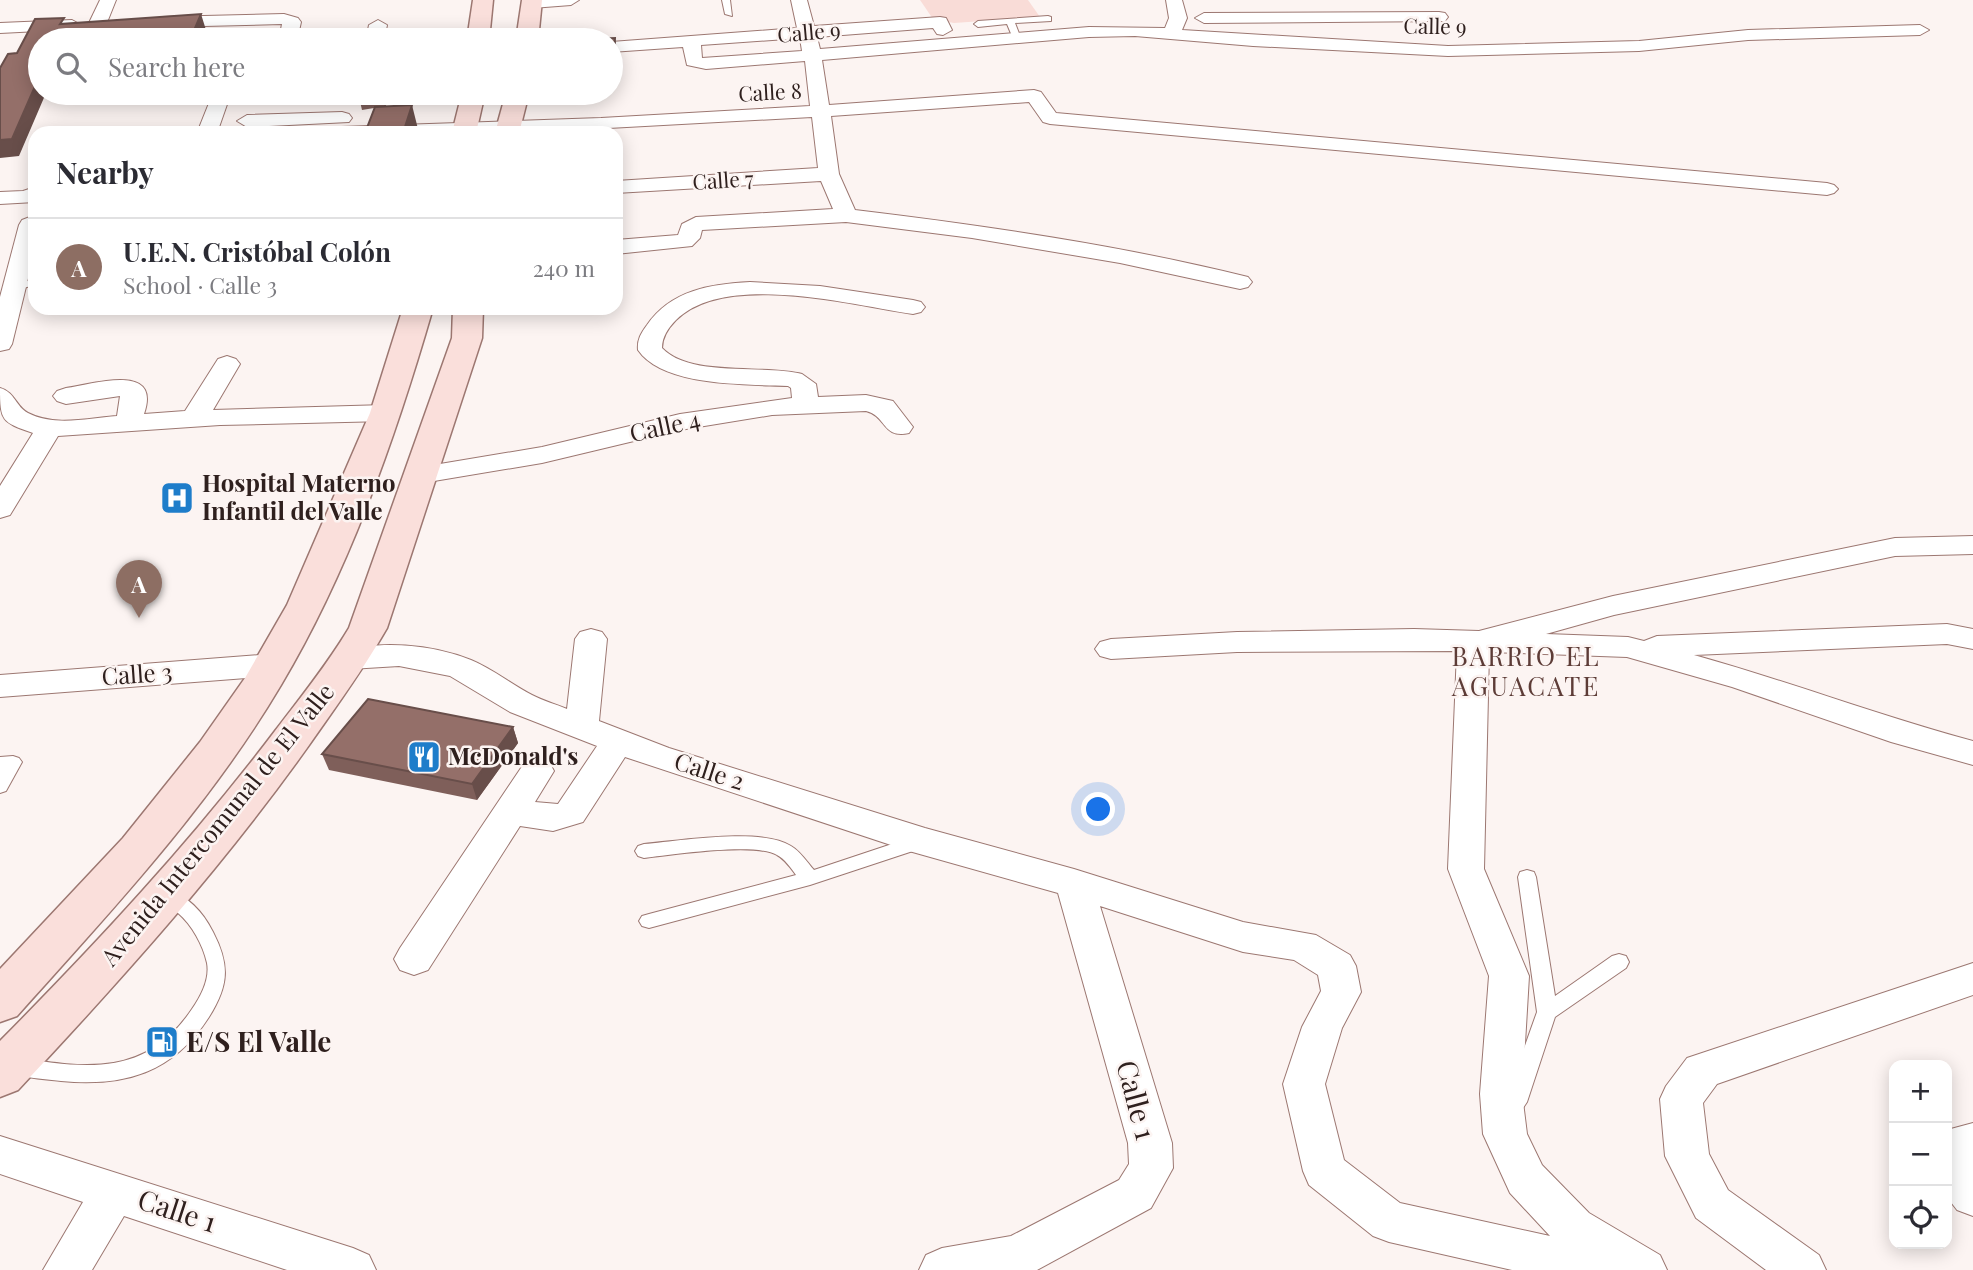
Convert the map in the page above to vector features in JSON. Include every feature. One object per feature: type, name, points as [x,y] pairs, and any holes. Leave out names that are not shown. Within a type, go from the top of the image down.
[{"type":"main road","points":[[480,28],[483,0]]},
{"type":"main road","points":[[529,28],[532,1]]},
{"type":"main road","points":[[465,126],[470,105]]},
{"type":"main road","points":[[508,126],[514,105]]},
{"type":"main road","name":"Avenida Intercomunal de El Valle","points":[[0,1002],[139,850],[215,752],[273,665],[306,606],[386,413],[416,315]]},
{"type":"main road","name":"Avenida Intercomunal de El Valle","points":[[5,1070],[122,947],[166,895],[261,780],[349,659],[368,628],[395,545],[422,475],[467,338],[468,315]]},
{"type":"street","points":[[0,28],[105,25],[108,0]]},
{"type":"street","points":[[246,27],[255,0]]},
{"type":"street","points":[[532,1],[571,0]]},
{"type":"street","points":[[799,0],[809,32],[830,174],[846,215]]},
{"type":"street","points":[[1174,0],[1175,26],[1438,17]]},
{"type":"street","name":"Calle 9","points":[[623,46],[809,32],[925,17],[940,22],[950,43]]},
{"type":"street","points":[[140,23],[246,27],[288,20],[292,22],[291,28]]},
{"type":"street","name":"Calle 9","points":[[692,41],[692,61],[697,63],[813,57],[950,43],[1013,28],[1135,31],[1175,26],[1375,49],[1448,51],[1639,46],[1748,35],[1920,30]]},
{"type":"street","name":"Calle 8","points":[[594,126],[822,113],[1034,96],[1050,118],[1827,189]]},
{"type":"street","points":[[210,126],[218,105]]},
{"type":"street","points":[[247,121],[342,126]]},
{"type":"street","name":"Calle 7","points":[[623,187],[830,174]]},
{"type":"street","points":[[0,198],[28,195]]},
{"type":"street","points":[[0,218],[28,197]]},
{"type":"street","points":[[623,246],[684,241],[689,238],[690,229],[696,224],[846,215],[972,231],[1120,256],[1240,282]]},
{"type":"street","points":[[0,344],[25,284],[28,261]]},
{"type":"street","points":[[806,404],[803,384],[793,379],[685,370],[665,364],[651,352],[649,346],[655,330],[681,304],[698,296],[727,290],[805,293],[913,307]]},
{"type":"street","points":[[194,419],[227,364]]},
{"type":"street","points":[[66,396],[133,388],[133,410],[127,425]]},
{"type":"street","points":[[0,396],[16,418],[49,429],[194,419],[386,413]]},
{"type":"street","name":"Calle 4","points":[[422,475],[542,455],[680,422],[772,407],[866,403],[884,407],[901,427]]},
{"type":"street","points":[[0,509],[49,429]]},
{"type":"street","points":[[1473,643],[1613,607],[1895,547],[1973,545]]},
{"type":"street","points":[[1111,649],[1237,642],[1414,639],[1628,647],[1947,634],[1973,639]]},
{"type":"street","points":[[582,728],[591,639]]},
{"type":"street","points":[[1473,643],[1466,869],[1509,976],[1501,1094],[1505,1134],[1525,1179],[1573,1228],[1644,1270]]},
{"type":"street","points":[[1628,647],[1743,679],[1903,734],[1973,753]]},
{"type":"street","name":"Calle 2","points":[[349,659],[400,656],[442,662],[461,668],[522,704],[618,741],[922,841],[1074,883],[1243,937],[1302,946],[1335,966],[1341,992],[1322,1027],[1304,1084],[1325,1171],[1390,1221],[1607,1270]]},
{"type":"street","name":"Calle 3","points":[[0,686],[273,665]]},
{"type":"street","points":[[511,812],[552,818],[570,813],[618,741]]},
{"type":"street","points":[[414,959],[537,771]]},
{"type":"street","name":"Calle 1","points":[[942,1270],[1017,1257],[1135,1194],[1151,1168],[1150,1143],[1074,883]]},
{"type":"street","points":[[1803,1270],[1712,1205],[1687,1156],[1681,1099],[1702,1071],[1973,979]]},
{"type":"street","points":[[1973,1142],[1957,1146],[1951,1168],[1973,1196]]},
{"type":"street","name":"Calle 1","points":[[0,1155],[353,1270]]},
{"type":"street","points":[[66,1270],[114,1191]]},
{"type":"lane","points":[[726,0],[729,14]]},
{"type":"lane","points":[[978,24],[1013,28],[1048,19]]},
{"type":"lane","points":[[0,763],[13,762],[0,788]]},
{"type":"lane","points":[[649,921],[810,878],[922,841]]},
{"type":"lane","points":[[644,851],[748,843],[771,845],[783,848],[810,878]]},
{"type":"lane","points":[[1505,1134],[1547,1012],[1527,877]]},
{"type":"lane","points":[[5,1070],[120,1072],[152,1061],[181,1039],[208,1002],[217,967],[204,929],[182,904],[166,895]]},
{"type":"lane","points":[[1547,1012],[1619,962]]},
{"type":"shaded area","points":[[920,0],[1028,0],[1040,17],[954,23],[933,19]]},
{"type":"building","points":[[201,14],[195,28],[30,28],[35,19],[64,18],[60,24]]},
{"type":"building","points":[[28,32],[28,102],[12,139],[0,140],[0,68],[8,54],[17,53]]},
{"type":"building","points":[[412,105],[405,126],[368,126],[375,107]]},
{"type":"building","name":"McDonald's","points":[[368,699],[513,727],[472,784],[322,754]]},
{"type":"place","name":"Hospital Materno Infantil del Valle","points":[[177,498]]},
{"type":"place","name":"U.E.N. Cristóbal Colón","points":[[139,618]]},
{"type":"place","name":"McDonald's","points":[[424,757]]},
{"type":"place","name":"E/S El Valle","points":[[162,1042]]},
{"type":"district","name":"BARRIO EL AGUACATE","points":[[1526,672]]}]
